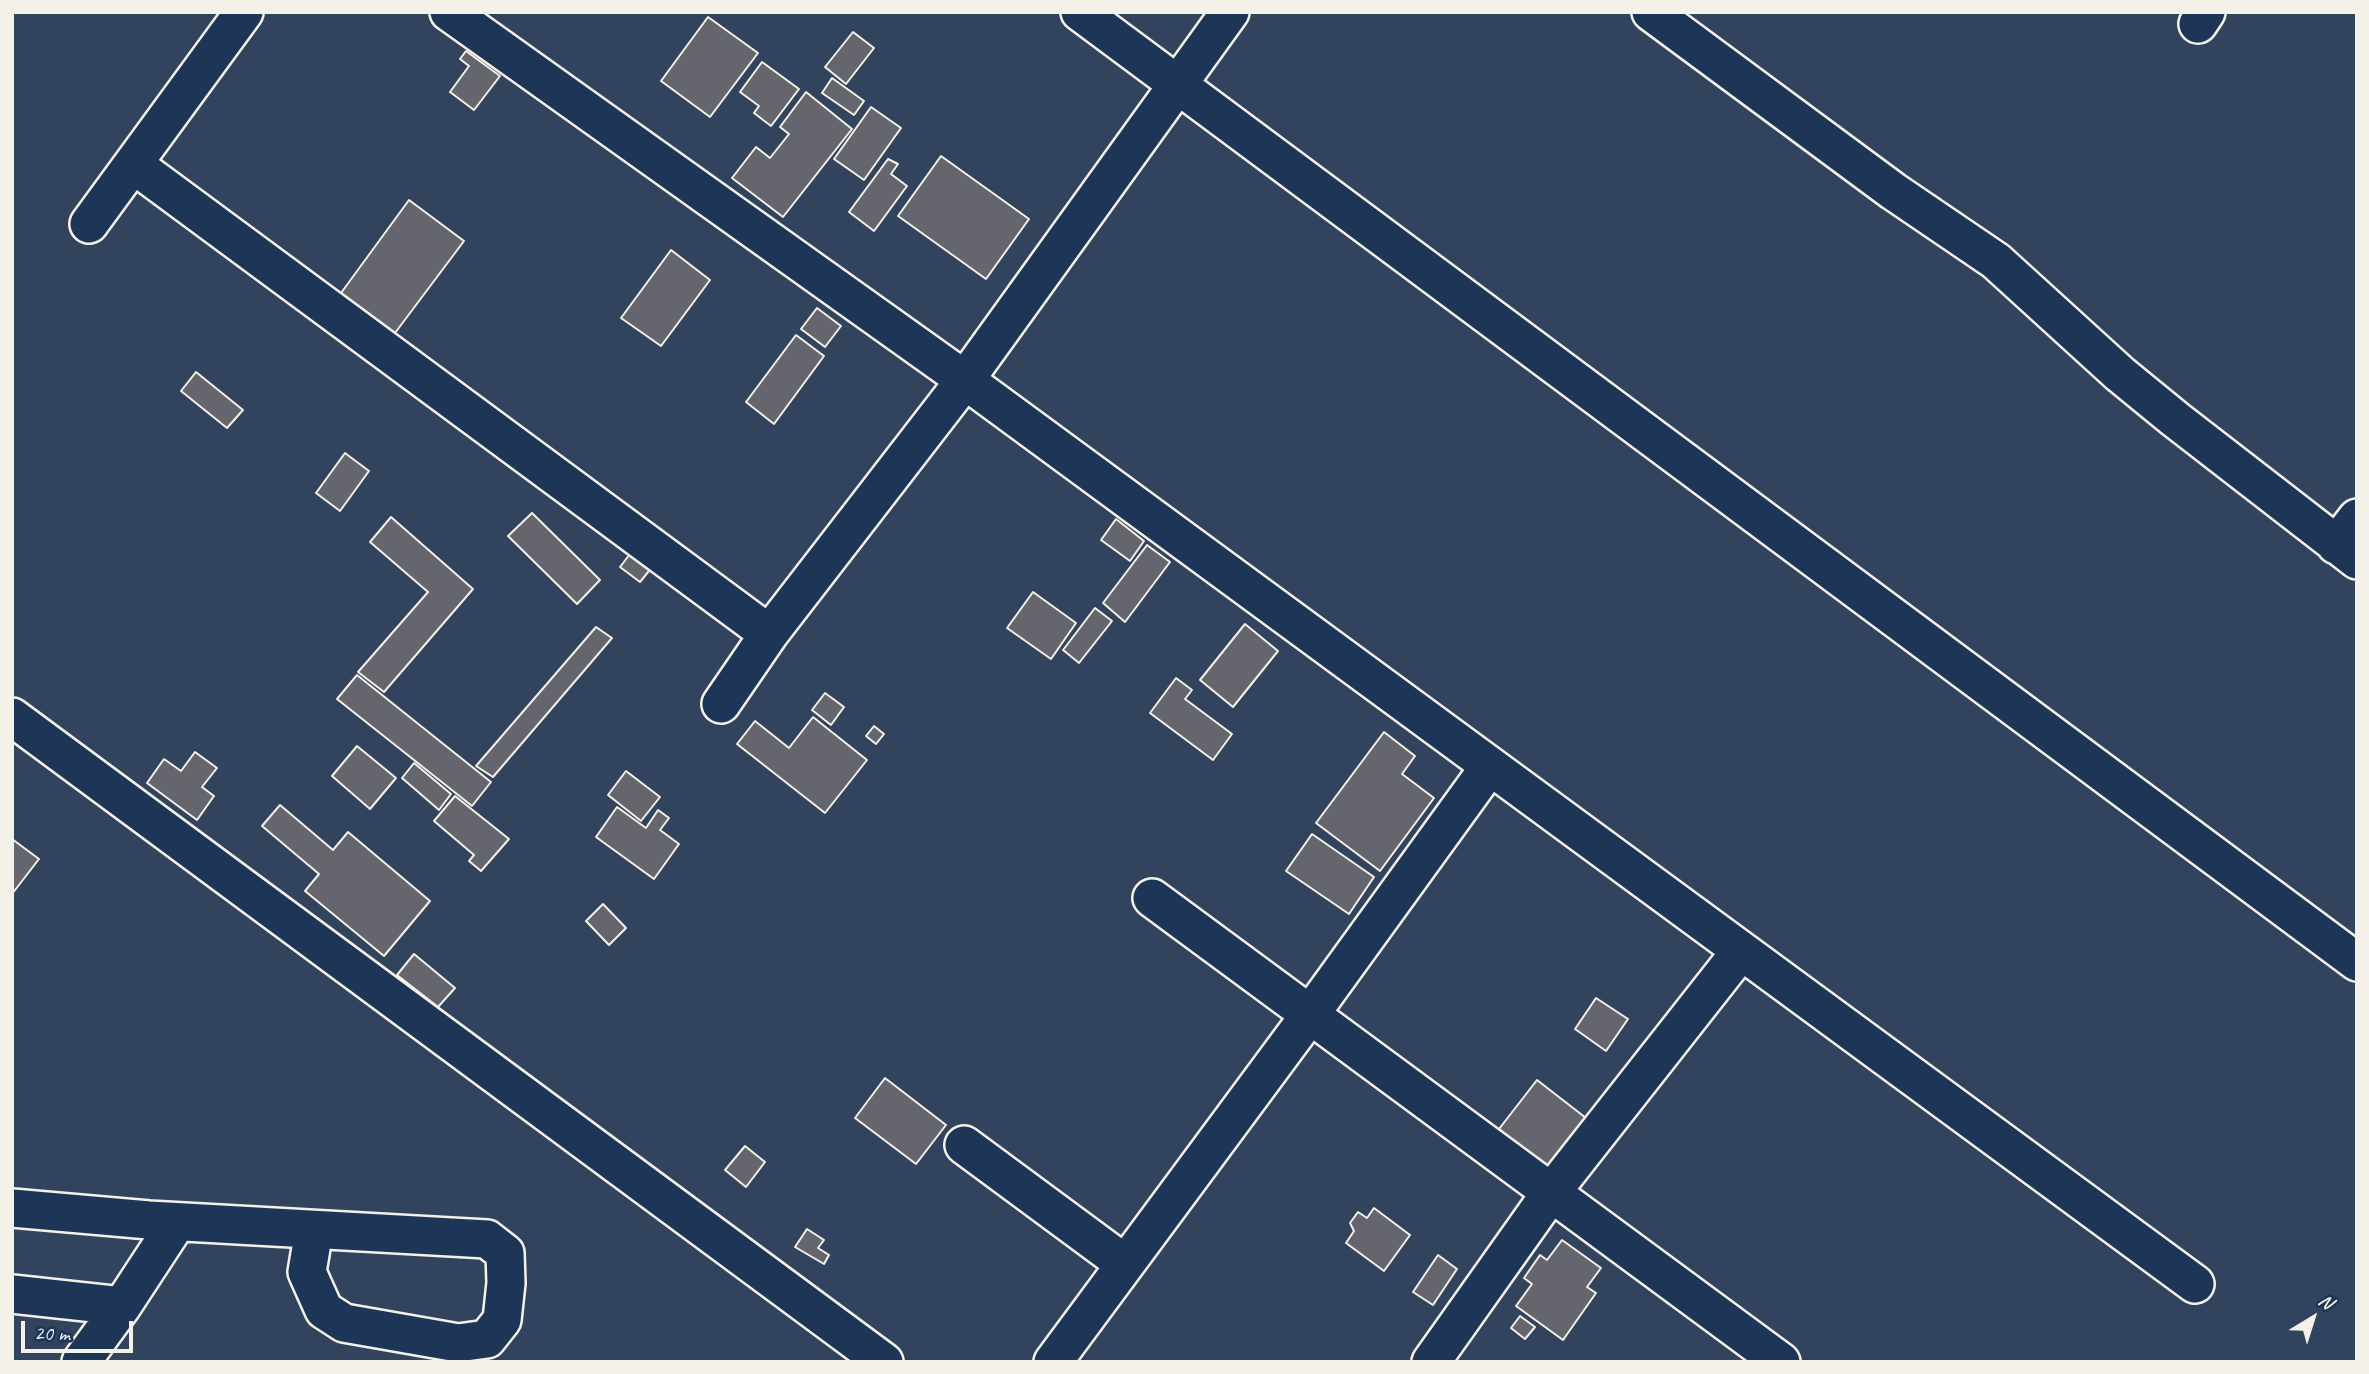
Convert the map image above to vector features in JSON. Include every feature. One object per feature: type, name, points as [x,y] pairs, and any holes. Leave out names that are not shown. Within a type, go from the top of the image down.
[{"type":"street","points":[[89,224],[243,12]]},
{"type":"street","points":[[449,12],[965,380],[2194,1284]]},
{"type":"street","points":[[1080,12],[2357,962]]},
{"type":"street","points":[[721,704],[769,634],[965,380],[1230,12]]},
{"type":"street","points":[[1651,12],[1894,191],[1996,261],[2120,374],[2175,419],[2350,541]]},
{"type":"street","points":[[133,164],[769,634]]},
{"type":"street","points":[[12,717],[884,1362]]},
{"type":"street","points":[[1053,1362],[1490,766]]},
{"type":"street","points":[[1152,898],[1780,1362]]},
{"type":"street","points":[[1431,1362],[1550,1194],[1741,951]]},
{"type":"street","points":[[964,1145],[1125,1264]]},
{"type":"street","points":[[12,1208],[177,1222],[487,1239],[505,1253],[502,1320],[487,1339],[457,1343],[344,1323],[324,1310],[307,1272],[314,1230]]},
{"type":"street","points":[[81,1362],[122,1306],[177,1222]]},
{"type":"street","points":[[12,1294],[122,1306]]},
{"type":"building","points":[[708,17],[758,53],[710,117],[661,81]]},
{"type":"building","points":[[853,32],[874,48],[846,84],[825,67]]},
{"type":"building","points":[[466,51],[500,76],[474,110],[450,92],[469,66],[460,59]]},
{"type":"building","points":[[762,62],[799,89],[771,126],[754,113],[759,106],[740,92]]},
{"type":"building","points":[[832,78],[864,101],[854,115],[822,93]]},
{"type":"building","points":[[806,92],[852,129],[783,217],[732,178],[756,147],[770,158],[789,134],[780,127]]},
{"type":"building","points":[[871,107],[901,128],[864,180],[834,159]]},
{"type":"building","points":[[941,156],[1029,219],[986,279],[898,216]]},
{"type":"building","points":[[888,159],[898,164],[891,174],[907,186],[874,231],[849,212]]},
{"type":"building","points":[[409,200],[464,241],[395,333],[341,293]]},
{"type":"building","points":[[671,250],[710,280],[661,346],[621,318]]},
{"type":"building","points":[[817,308],[841,326],[825,347],[801,329]]},
{"type":"building","points":[[796,335],[824,356],[774,424],[746,402]]},
{"type":"building","points":[[196,372],[243,410],[227,428],[181,391]]},
{"type":"building","points":[[345,453],[369,471],[340,511],[316,493]]},
{"type":"building","points":[[532,513],[600,580],[577,604],[508,536]]},
{"type":"building","points":[[391,517],[473,589],[384,692],[358,672],[428,592],[370,542]]},
{"type":"building","points":[[1116,519],[1144,541],[1130,561],[1101,540]]},
{"type":"building","points":[[1147,545],[1170,562],[1125,622],[1103,603]]},
{"type":"building","points":[[633,550],[653,566],[640,582],[620,567]]},
{"type":"building","points":[[1033,592],[1076,623],[1051,659],[1007,628]]},
{"type":"building","points":[[1095,608],[1112,621],[1079,663],[1063,650]]},
{"type":"building","points":[[1245,624],[1278,651],[1233,707],[1200,680]]},
{"type":"building","points":[[596,627],[612,638],[493,777],[476,766]]},
{"type":"building","points":[[357,675],[491,782],[472,806],[337,699]]},
{"type":"building","points":[[1176,678],[1192,690],[1185,699],[1232,734],[1213,760],[1150,713]]},
{"type":"building","points":[[825,693],[844,707],[831,725],[812,710]]},
{"type":"building","points":[[813,717],[867,760],[825,813],[737,744],[755,721],[789,748]]},
{"type":"building","points":[[874,726],[884,734],[876,744],[866,736]]},
{"type":"building","points":[[1384,732],[1415,756],[1402,774],[1434,798],[1380,871],[1316,823]]},
{"type":"building","points":[[357,746],[396,778],[370,809],[332,776]]},
{"type":"building","points":[[195,752],[217,768],[202,787],[214,796],[197,820],[147,783],[164,759],[181,771]]},
{"type":"building","points":[[414,763],[451,794],[439,810],[402,778]]},
{"type":"building","points":[[626,771],[660,797],[641,821],[608,795]]},
{"type":"building","points":[[455,796],[509,839],[481,871],[469,861],[474,855],[434,821]]},
{"type":"building","points":[[280,805],[333,850],[348,832],[430,901],[384,956],[305,891],[319,874],[262,826]]},
{"type":"building","points":[[617,807],[646,828],[658,810],[669,818],[660,830],[679,844],[654,879],[596,837]]},
{"type":"building","points":[[1312,834],[1374,877],[1349,914],[1286,871]]},
{"type":"building","points":[[12,839],[39,859],[12,894]]},
{"type":"building","points":[[603,904],[626,928],[609,945],[586,921]]},
{"type":"building","points":[[414,954],[455,988],[438,1007],[397,975]]},
{"type":"building","points":[[1596,998],[1628,1019],[1606,1051],[1575,1029]]},
{"type":"building","points":[[885,1078],[946,1125],[916,1164],[855,1118]]},
{"type":"building","points":[[1537,1080],[1586,1118],[1548,1167],[1499,1129]]},
{"type":"building","points":[[745,1146],[765,1162],[746,1187],[725,1170]]},
{"type":"building","points":[[1374,1208],[1410,1235],[1384,1271],[1346,1243],[1354,1231],[1350,1223],[1358,1212],[1367,1218]]},
{"type":"building","points":[[807,1229],[824,1240],[818,1248],[829,1255],[824,1264],[795,1247]]},
{"type":"building","points":[[1562,1240],[1601,1268],[1587,1287],[1596,1293],[1563,1340],[1516,1306],[1532,1284],[1524,1278],[1540,1255],[1547,1260]]},
{"type":"building","points":[[1438,1255],[1457,1269],[1433,1305],[1413,1292]]},
{"type":"building","points":[[1520,1316],[1535,1327],[1525,1339],[1511,1328]]}]
